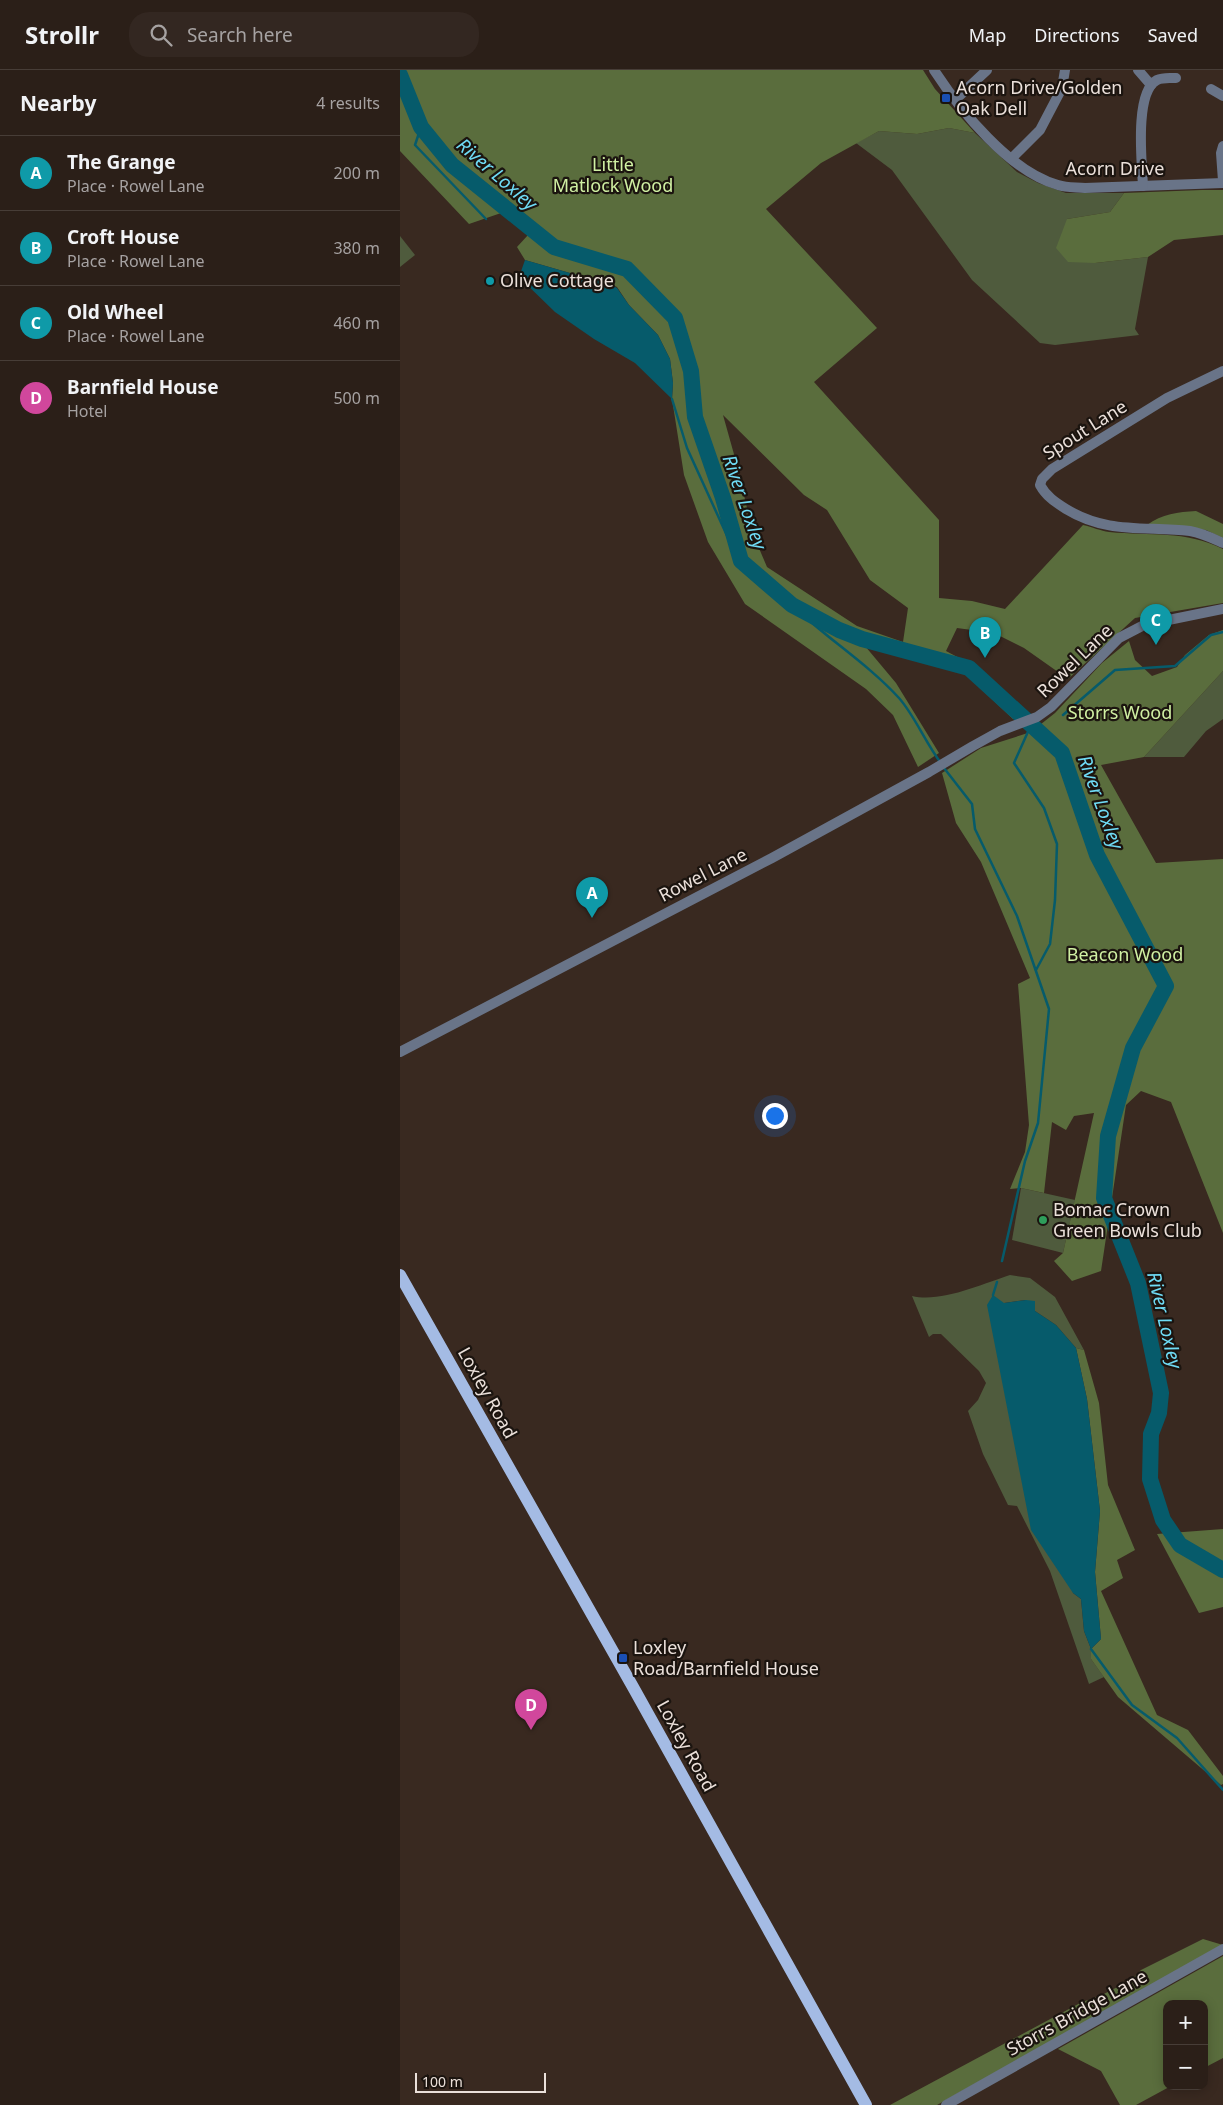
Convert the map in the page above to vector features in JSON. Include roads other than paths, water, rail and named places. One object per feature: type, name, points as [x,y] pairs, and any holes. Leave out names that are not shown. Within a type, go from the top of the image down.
[{"type":"main road","name":"Loxley Road","points":[[400,1275],[630,1681],[866,2105]]},
{"type":"street","name":"Acorn Drive","points":[[934,70],[978,126],[1012,158],[1037,176],[1058,185],[1085,188],[1223,182]]},
{"type":"street","points":[[956,100],[987,70]]},
{"type":"street","points":[[1012,158],[1040,130],[1062,88],[1065,70]]},
{"type":"street","points":[[1138,70],[1151,85]]},
{"type":"street","points":[[1142,186],[1140,123],[1151,85],[1157,80],[1166,77],[1176,78]]},
{"type":"street","points":[[1211,89],[1223,96]]},
{"type":"street","points":[[1223,146],[1221,153],[1223,182]]},
{"type":"street","name":"Spout Lane","points":[[1223,371],[1167,398],[1052,469],[1042,479],[1040,486],[1049,497],[1074,514],[1092,522],[1115,526],[1192,531],[1223,543]]},
{"type":"street","name":"Rowel Lane","points":[[400,1052],[772,858],[937,768],[1000,731],[1037,717],[1051,707],[1119,638],[1133,630],[1144,625],[1223,609]]},
{"type":"street","name":"Storrs Bridge Lane","points":[[946,2105],[1223,1949]]},
{"type":"water","points":[[525,260],[594,280],[602,280],[617,288],[629,305],[658,335],[670,359],[673,383],[672,399],[635,363],[594,339],[555,312],[519,277]]},
{"type":"water","points":[[993,1295],[1004,1303],[1026,1300],[1035,1301],[1035,1311],[1056,1325],[1076,1348],[1087,1399],[1100,1511],[1095,1572],[1101,1639],[1091,1649],[1084,1631],[1081,1599],[1073,1593],[1031,1530],[987,1305]]},
{"type":"waterway","name":"River Loxley","points":[[400,75],[421,127],[452,165],[554,247],[627,269],[675,318],[691,371],[695,417],[723,498],[741,561],[792,605],[839,630],[862,639],[969,668],[1062,753],[1097,855],[1166,986],[1133,1048],[1108,1136],[1104,1198],[1138,1283],[1161,1393],[1159,1413],[1151,1434],[1150,1479],[1163,1520],[1180,1545],[1223,1570]]},
{"type":"waterway","points":[[421,127],[415,145],[486,219]]},
{"type":"waterway","points":[[672,399],[687,448],[729,540],[736,544]]},
{"type":"waterway","points":[[792,605],[887,685],[910,713],[941,763]]},
{"type":"waterway","points":[[1063,715],[1115,670],[1175,666],[1211,635],[1223,632]]},
{"type":"waterway","points":[[1031,725],[1014,763],[1044,808],[1057,844],[1055,900],[1050,944],[1036,970]]},
{"type":"waterway","points":[[944,768],[972,804],[975,829],[1017,916],[1049,1009],[1038,1123],[1025,1161],[1002,1261]]},
{"type":"waterway","points":[[993,1295],[997,1282]]},
{"type":"waterway","points":[[1091,1649],[1132,1705],[1177,1738],[1223,1790]]},
{"type":"place","name":"Acorn Drive/Golden Oak Dell","points":[[946,98]]},
{"type":"place","name":"Olive Cottage","points":[[490,281]]},
{"type":"place","name":"Old Wheel","points":[[1156,645]]},
{"type":"place","name":"Croft House","points":[[985,658]]},
{"type":"place","name":"The Grange","points":[[592,918]]},
{"type":"place","name":"Bomac Crown Green Bowls Club","points":[[1043,1220]]},
{"type":"place","name":"Loxley Road/Barnfield House","points":[[623,1658]]},
{"type":"place","name":"Barnfield House","points":[[531,1730]]},
{"type":"park label","name":"Little Matlock Wood","points":[[613,175]]},
{"type":"park label","name":"Storrs Wood","points":[[1120,713]]},
{"type":"park label","name":"Beacon Wood","points":[[1125,955]]}]
